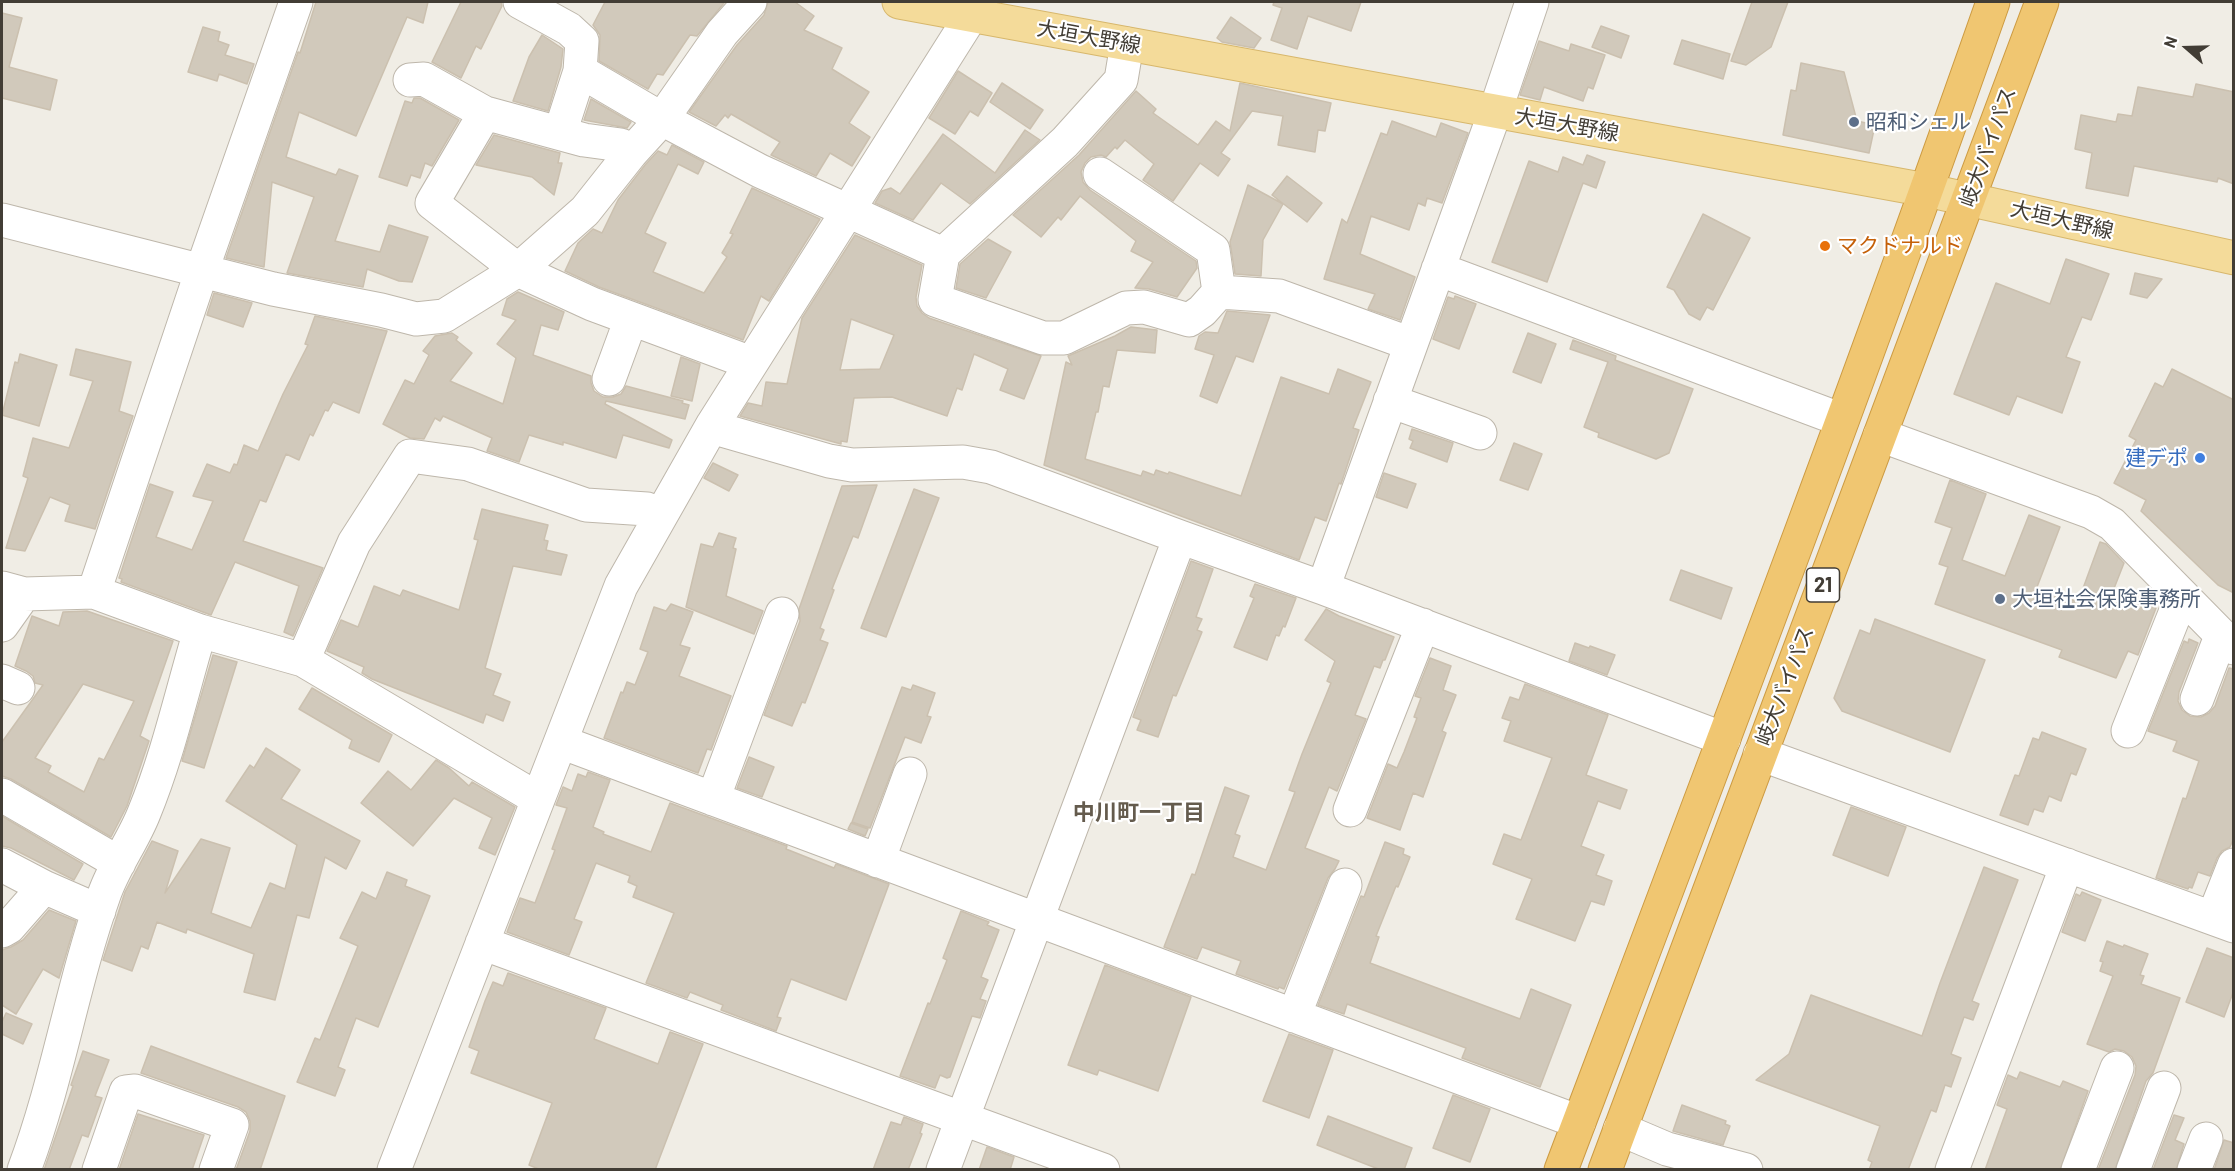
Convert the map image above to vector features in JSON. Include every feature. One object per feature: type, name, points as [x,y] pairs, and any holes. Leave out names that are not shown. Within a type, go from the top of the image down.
[{"type":"highway","name":"岐大バイパス","points":[[1562,1170],[1842,420],[1993,2]]},
{"type":"highway","name":"岐大バイパス","points":[[1605,1170],[2042,2]]},
{"type":"main road","name":"大垣大野線","points":[[899,2],[975,9],[1127,44],[1926,190],[2234,258]]},
{"type":"street","points":[[94,592],[202,270],[296,2]]},
{"type":"street","points":[[520,2],[569,28],[582,41],[580,71],[561,133]]},
{"type":"street","points":[[2,220],[273,289],[416,319],[444,316],[518,270],[585,211],[662,119],[722,33],[750,2]]},
{"type":"street","points":[[1323,588],[1495,112],[1532,2]]},
{"type":"street","points":[[394,1170],[621,586],[713,424],[975,9]]},
{"type":"street","points":[[1100,174],[1213,250],[1219,292],[1202,311],[1189,320],[1144,307],[1126,308],[1064,338],[1043,338],[935,300],[943,254],[1065,142],[1121,80],[1127,44]]},
{"type":"street","points":[[580,71],[662,119],[760,171],[943,254]]},
{"type":"street","points":[[410,80],[424,79],[484,113],[621,146],[632,153]]},
{"type":"street","points":[[484,113],[432,203],[518,270],[592,304],[751,363]]},
{"type":"street","points":[[1438,269],[1842,420]]},
{"type":"street","points":[[1219,292],[1279,296],[1411,344]]},
{"type":"street","points":[[609,379],[631,318]]},
{"type":"street","points":[[1390,401],[1480,433]]},
{"type":"street","points":[[713,424],[724,431],[829,461],[852,465],[963,462],[991,467],[1323,588],[1724,739]]},
{"type":"street","points":[[1880,435],[2091,512],[2112,524],[2227,642],[2197,699]]},
{"type":"street","points":[[303,660],[354,543],[410,456],[468,464],[586,505],[647,509],[661,514]]},
{"type":"street","points":[[943,1170],[1180,537]]},
{"type":"street","points":[[2,625],[13,591],[94,592],[200,631],[303,660],[538,799]]},
{"type":"street","points":[[2128,731],[2182,596]]},
{"type":"street","points":[[713,798],[782,614]]},
{"type":"street","points":[[1350,810],[1422,625]]},
{"type":"street","points":[[24,1170],[39,1129],[99,911],[119,863],[144,815],[200,631]]},
{"type":"street","points":[[561,742],[1579,1122]]},
{"type":"street","points":[[1760,754],[2223,922],[2234,865]]},
{"type":"street","points":[[878,861],[910,774]]},
{"type":"street","points":[[2,795],[119,863]]},
{"type":"street","points":[[2,865],[44,887],[99,911]]},
{"type":"street","points":[[1952,1170],[2067,865]]},
{"type":"street","points":[[1294,1016],[1345,885]]},
{"type":"street","points":[[2,931],[9,927],[44,887]]},
{"type":"street","points":[[482,943],[1103,1170]]},
{"type":"street","points":[[2078,1170],[2117,1068]]},
{"type":"street","points":[[2133,1170],[2164,1089]]},
{"type":"street","points":[[99,1170],[126,1092],[135,1091],[232,1125],[216,1170]]},
{"type":"street","points":[[1620,1129],[1667,1149],[1746,1170]]},
{"type":"street","points":[[2194,1170],[2206,1139]]},
{"type":"building","points":[[316,2],[428,2],[423,23],[407,17],[356,136],[299,112],[286,157],[336,175],[339,169],[358,176],[335,241],[380,252],[389,225],[428,237],[412,282],[399,281],[367,269],[363,287],[287,273],[314,197],[272,182],[264,267],[226,258],[298,52],[300,53]]},
{"type":"building","points":[[461,2],[501,2],[502,6],[481,49],[476,46],[461,78],[432,62]]},
{"type":"building","points":[[605,2],[724,3],[697,36],[690,35],[663,75],[657,74],[648,89],[599,61],[600,35],[593,25]]},
{"type":"building","points":[[768,2],[795,2],[814,16],[804,30],[842,48],[832,69],[869,92],[849,123],[870,137],[852,166],[830,153],[816,176],[771,155],[780,142],[731,114],[728,118],[725,115],[716,126],[689,112],[737,45],[764,15]]},
{"type":"building","points":[[1274,2],[1361,2],[1351,31],[1308,16],[1297,49],[1271,40],[1282,8],[1273,5]]},
{"type":"building","points":[[1752,2],[1788,2],[1771,47],[1746,65],[1731,61]]},
{"type":"building","points":[[2,13],[22,18],[9,67],[57,80],[50,110],[2,98]]},
{"type":"building","points":[[1231,17],[1261,38],[1254,48],[1222,42],[1217,38]]},
{"type":"building","points":[[1601,26],[1629,36],[1621,58],[1592,47]]},
{"type":"building","points":[[203,27],[220,32],[218,41],[229,45],[225,55],[254,64],[247,84],[219,74],[217,81],[188,72]]},
{"type":"building","points":[[542,35],[563,49],[561,67],[548,111],[513,101],[529,57]]},
{"type":"building","points":[[1682,40],[1730,54],[1723,79],[1674,64]]},
{"type":"building","points":[[1539,41],[1569,51],[1571,44],[1605,55],[1593,89],[1588,87],[1583,101],[1544,87],[1540,100],[1520,95]]},
{"type":"building","points":[[1801,63],[1844,72],[1857,121],[1875,125],[1869,153],[1783,135],[1791,90],[1796,91]]},
{"type":"building","points":[[958,71],[992,93],[978,116],[970,111],[955,134],[929,118]]},
{"type":"building","points":[[1002,83],[1043,110],[1030,129],[990,102]]},
{"type":"building","points":[[1240,83],[1331,103],[1325,131],[1318,130],[1315,152],[1278,145],[1283,116],[1252,111],[1221,153],[1230,159],[1218,176],[1200,163],[1173,201],[1143,180],[1154,164],[1125,140],[1106,157],[1101,155],[1091,157],[1081,172],[1083,182],[1090,190],[1196,261],[1197,268],[1177,297],[1149,289],[1135,288],[1153,262],[1131,251],[1136,241],[1080,196],[1061,220],[1058,217],[1041,237],[1013,215],[1079,155],[1136,91],[1156,109],[1153,113],[1198,145],[1216,121],[1230,131]]},
{"type":"building","points":[[2196,84],[2234,92],[2234,184],[2218,178],[2217,182],[2134,166],[2128,196],[2086,188],[2092,153],[2075,149],[2081,115],[2116,122],[2118,114],[2132,116],[2138,87],[2193,97]]},
{"type":"building","points":[[414,98],[420,98],[459,120],[432,166],[425,163],[420,178],[411,175],[407,186],[379,177],[405,101],[412,103]]},
{"type":"building","points":[[591,99],[631,122],[627,128],[584,120]]},
{"type":"building","points":[[1392,121],[1436,137],[1441,123],[1468,133],[1442,203],[1427,198],[1425,206],[1418,203],[1409,230],[1371,216],[1360,254],[1415,277],[1400,320],[1368,309],[1375,294],[1324,279],[1342,219],[1347,223],[1381,133],[1387,135]]},
{"type":"building","points":[[1025,130],[1040,140],[970,204],[941,183],[913,220],[875,203],[882,191],[891,188],[900,194],[943,134],[995,173]]},
{"type":"building","points":[[494,135],[560,153],[558,163],[562,163],[554,195],[532,177],[476,165]]},
{"type":"building","points":[[672,145],[704,162],[698,174],[678,164],[645,233],[666,243],[653,272],[704,293],[727,257],[722,253],[733,234],[730,233],[752,188],[820,219],[769,301],[761,296],[743,340],[599,287],[565,271],[578,243],[593,229],[602,233],[618,200],[645,165],[658,151],[667,155]]},
{"type":"building","points":[[1587,155],[1605,162],[1596,188],[1583,183],[1547,282],[1492,262],[1529,161],[1558,172],[1563,157],[1583,165]]},
{"type":"building","points":[[1287,176],[1322,203],[1307,222],[1272,195]]},
{"type":"building","points":[[1248,185],[1283,204],[1263,240],[1261,276],[1235,274],[1230,242]]},
{"type":"building","points":[[1703,214],[1750,238],[1713,310],[1707,307],[1700,320],[1689,314],[1674,290],[1667,287]]},
{"type":"building","points":[[855,235],[922,265],[916,297],[917,306],[929,318],[1041,356],[1024,399],[1000,390],[1008,369],[974,354],[962,390],[957,388],[947,416],[892,397],[854,398],[847,442],[841,441],[841,444],[740,416],[748,403],[762,406],[766,382],[787,384],[802,318]],"holes":[[[851,319],[894,335],[880,369],[840,370]]]},
{"type":"building","points":[[988,239],[1011,252],[986,298],[956,288],[960,264]]},
{"type":"building","points":[[2066,259],[2109,274],[2091,320],[2082,317],[2066,357],[2080,362],[2062,413],[2017,396],[2009,415],[1954,394],[1996,283],[2050,304]]},
{"type":"building","points":[[2135,273],[2162,279],[2147,298],[2130,294]]},
{"type":"building","points":[[518,292],[564,312],[558,330],[541,325],[533,355],[591,376],[594,391],[603,397],[621,394],[626,386],[683,401],[682,403],[689,405],[685,419],[606,401],[605,404],[672,440],[669,448],[623,435],[616,458],[563,442],[563,445],[529,435],[519,462],[487,451],[492,438],[443,416],[440,421],[435,418],[424,439],[410,438],[383,424],[405,380],[414,384],[429,355],[423,351],[435,336],[452,333],[458,337],[456,340],[472,353],[450,381],[503,404],[516,358],[497,344],[516,320],[502,315],[507,299]]},
{"type":"building","points":[[214,293],[252,303],[243,327],[207,315]]},
{"type":"building","points":[[1455,296],[1476,304],[1459,349],[1433,339],[1448,297],[1454,299]]},
{"type":"building","points":[[1227,311],[1270,315],[1253,362],[1236,356],[1217,403],[1200,396],[1214,355],[1195,349],[1199,336],[1205,332],[1218,333]]},
{"type":"building","points":[[315,316],[387,331],[359,413],[333,402],[328,411],[325,410],[313,436],[310,434],[299,460],[286,454],[266,502],[260,500],[243,541],[323,568],[293,636],[284,632],[299,586],[235,562],[211,615],[121,582],[122,579],[119,578],[150,484],[173,492],[156,537],[192,550],[213,501],[193,496],[207,464],[230,473],[234,464],[237,465],[244,445],[258,451],[308,345],[305,344]]},
{"type":"building","points":[[1131,327],[1157,330],[1155,353],[1117,350],[1109,387],[1103,386],[1085,459],[1141,476],[1143,471],[1154,475],[1156,470],[1168,474],[1169,472],[1241,496],[1281,377],[1329,394],[1338,369],[1371,382],[1353,428],[1359,430],[1341,484],[1339,483],[1326,521],[1315,517],[1299,560],[1044,465],[1066,362],[1072,365],[1068,356]]},
{"type":"building","points":[[1528,333],[1556,344],[1541,383],[1513,372]]},
{"type":"building","points":[[1573,340],[1616,356],[1615,360],[1693,389],[1669,453],[1656,459],[1598,437],[1599,433],[1584,427],[1608,362],[1570,349]]},
{"type":"building","points":[[76,349],[131,362],[119,411],[133,416],[95,529],[65,521],[70,505],[50,497],[25,551],[6,548],[28,478],[23,476],[33,438],[69,448],[93,381],[70,375]]},
{"type":"building","points":[[20,354],[57,365],[39,426],[2,415],[15,362],[18,363]]},
{"type":"building","points":[[681,357],[700,364],[692,401],[671,396]]},
{"type":"building","points":[[2172,369],[2234,400],[2234,593],[2218,585],[2141,511],[2146,500],[2114,483],[2136,440],[2129,436],[2155,383],[2163,387]]},
{"type":"building","points":[[1412,429],[1453,443],[1447,462],[1410,448],[1413,441],[1409,439]]},
{"type":"building","points":[[1514,443],[1542,454],[1528,490],[1500,480]]},
{"type":"building","points":[[713,463],[738,475],[729,491],[704,478]]},
{"type":"building","points":[[1384,473],[1416,484],[1407,508],[1376,497]]},
{"type":"building","points":[[1950,480],[1986,494],[1962,560],[2005,576],[2029,515],[2060,527],[2037,587],[2078,602],[2100,542],[2106,544],[2124,563],[2113,591],[2156,608],[2138,655],[2128,651],[2116,678],[2059,657],[2062,650],[1935,604],[1948,567],[1939,564],[1952,528],[1935,522]]},
{"type":"building","points":[[877,485],[858,538],[853,536],[832,589],[834,590],[820,628],[824,630],[820,640],[828,643],[805,703],[802,702],[792,726],[764,715],[800,621],[799,609],[842,486]]},
{"type":"building","points":[[914,489],[939,498],[886,637],[861,628]]},
{"type":"building","points":[[482,509],[548,525],[544,540],[548,541],[546,550],[567,555],[561,575],[513,566],[485,668],[501,674],[493,695],[510,702],[503,721],[486,714],[483,723],[372,679],[362,673],[364,667],[327,651],[341,620],[358,627],[374,586],[400,596],[403,590],[459,610],[478,540],[474,539]]},
{"type":"building","points":[[719,533],[736,538],[733,548],[736,549],[726,596],[763,611],[754,634],[686,607],[701,544],[713,547]]},
{"type":"building","points":[[1191,561],[1213,569],[1196,617],[1202,619],[1197,630],[1202,632],[1176,696],[1173,695],[1158,737],[1137,730],[1141,720],[1133,717]]},
{"type":"building","points":[[1681,570],[1732,588],[1721,619],[1670,600]]},
{"type":"building","points":[[1255,584],[1296,598],[1285,627],[1283,626],[1279,636],[1276,635],[1267,660],[1234,647],[1254,598],[1250,596]]},
{"type":"building","points":[[671,604],[693,612],[680,645],[690,648],[679,676],[731,696],[711,750],[707,749],[698,773],[604,738],[621,692],[623,693],[627,682],[635,685],[648,652],[640,649],[654,607],[666,611]]},
{"type":"building","points":[[1326,609],[1394,637],[1380,668],[1374,666],[1355,715],[1366,719],[1337,791],[1329,787],[1305,848],[1339,861],[1328,878],[1284,989],[1279,987],[1278,989],[1236,974],[1241,961],[1202,947],[1197,959],[1164,947],[1192,874],[1195,875],[1225,787],[1249,796],[1235,834],[1240,836],[1233,857],[1266,870],[1295,792],[1289,790],[1331,683],[1327,681],[1335,661],[1305,640]]},
{"type":"building","points":[[87,611],[173,641],[140,736],[149,741],[127,806],[111,837],[2,776],[2,742],[43,685],[35,683],[33,676],[15,666],[32,616],[59,626],[63,612]],"holes":[[[83,684],[134,701],[104,760],[99,758],[84,792],[48,772],[51,766],[35,758]]]},
{"type":"building","points":[[1875,619],[1985,660],[1950,752],[1842,711],[1834,698],[1860,630],[1870,634]]},
{"type":"building","points":[[2189,639],[2198,643],[2179,692],[2178,701],[2182,710],[2190,716],[2201,717],[2209,713],[2215,706],[2229,668],[2234,669],[2234,837],[2230,847],[2222,851],[2217,858],[2210,876],[2198,872],[2192,888],[2188,889],[2156,878],[2183,798],[2186,799],[2199,761],[2173,751],[2177,741],[2148,731],[2184,641],[2188,643]]},
{"type":"building","points":[[1575,643],[1615,655],[1607,675],[1569,661]]},
{"type":"building","points":[[213,655],[237,662],[204,768],[182,761]]},
{"type":"building","points":[[1430,658],[1451,666],[1443,690],[1456,695],[1442,731],[1446,733],[1423,797],[1413,793],[1400,830],[1367,818],[1388,764],[1397,768],[1404,752],[1417,718],[1414,717],[1421,698],[1415,696]]},
{"type":"building","points":[[1525,684],[1608,715],[1586,775],[1627,790],[1620,809],[1598,801],[1581,846],[1604,855],[1596,875],[1612,881],[1604,905],[1591,901],[1575,941],[1516,919],[1532,879],[1493,864],[1504,834],[1521,840],[1552,758],[1504,741],[1511,721],[1502,718],[1510,697],[1519,700]]},
{"type":"building","points":[[913,685],[935,693],[927,716],[931,717],[921,743],[905,737],[870,828],[852,822],[902,687],[911,690]]},
{"type":"building","points":[[312,688],[392,735],[379,762],[349,748],[352,740],[299,709]]},
{"type":"building","points":[[2042,732],[2086,749],[2076,775],[2071,773],[2061,801],[2049,796],[2043,812],[2034,809],[2028,825],[2000,815],[2015,775],[2019,776],[2033,738],[2039,740]]},
{"type":"building","points":[[266,748],[300,770],[281,799],[360,841],[346,869],[325,857],[309,918],[297,915],[275,1000],[244,992],[254,954],[187,929],[186,933],[157,922],[148,949],[141,946],[132,971],[103,960],[125,892],[152,841],[178,851],[165,893],[201,839],[230,848],[211,913],[251,928],[270,883],[285,889],[297,845],[226,801],[250,765],[254,768]]},
{"type":"building","points":[[749,757],[774,767],[762,797],[737,788]]},
{"type":"building","points":[[436,760],[469,786],[472,782],[515,807],[495,855],[479,848],[492,818],[454,798],[413,846],[361,803],[388,771],[411,790]]},
{"type":"building","points":[[588,772],[610,780],[593,827],[604,832],[603,834],[651,852],[670,803],[787,846],[786,849],[834,868],[836,864],[889,884],[846,1000],[791,979],[777,1017],[781,1018],[776,1031],[721,1010],[723,1005],[690,992],[687,998],[646,983],[674,913],[633,897],[637,886],[628,882],[630,876],[596,863],[574,919],[582,922],[569,955],[507,932],[520,898],[535,903],[555,850],[552,849],[567,808],[556,805],[563,787],[572,791],[578,774],[586,777]]},
{"type":"building","points":[[1851,807],[1906,827],[1888,876],[1833,855]]},
{"type":"building","points":[[2,816],[83,864],[74,880],[11,848],[2,846]]},
{"type":"building","points":[[851,823],[868,829],[865,836],[848,829]]},
{"type":"building","points":[[1385,842],[1404,849],[1403,854],[1410,857],[1376,936],[1379,937],[1370,963],[1520,1019],[1531,989],[1571,1005],[1540,1087],[1462,1058],[1466,1048],[1347,1004],[1344,1014],[1318,1005]]},
{"type":"building","points":[[1984,867],[2018,880],[1972,1001],[1979,1004],[1973,1020],[1964,1017],[1951,1054],[1961,1058],[1951,1087],[1945,1085],[1936,1112],[1931,1110],[1908,1170],[1869,1170],[1872,1162],[1868,1160],[1880,1126],[1756,1080],[1789,1054],[1811,995],[1922,1036]]},
{"type":"building","points":[[387,872],[407,880],[405,886],[430,896],[378,1027],[356,1018],[338,1067],[345,1070],[335,1096],[297,1082],[315,1038],[320,1040],[358,946],[340,938],[362,892],[376,899]]},
{"type":"building","points":[[2082,892],[2101,900],[2085,941],[2062,932],[2076,894],[2080,896]]},
{"type":"building","points":[[49,910],[76,921],[59,978],[43,969],[16,1014],[2,1005],[2,950],[23,940]]},
{"type":"building","points":[[961,911],[989,922],[987,925],[999,930],[981,977],[988,980],[980,999],[986,1001],[980,1018],[972,1016],[950,1077],[940,1075],[935,1088],[900,1076],[947,960],[943,958]]},
{"type":"building","points":[[2107,941],[2148,954],[2140,975],[2144,976],[2141,984],[2180,998],[2153,1073],[2146,1081],[2115,1170],[2098,1170],[2135,1075],[2136,1066],[2132,1057],[2124,1051],[2115,1049],[2109,1052],[2087,1044],[2113,976],[2100,971],[2103,962],[2100,961]]},
{"type":"building","points":[[2207,948],[2234,958],[2234,990],[2224,1017],[2186,1002]]},
{"type":"building","points":[[1105,965],[1191,997],[1158,1091],[1099,1070],[1097,1075],[1068,1065]]},
{"type":"building","points":[[508,973],[606,1008],[594,1039],[658,1064],[670,1032],[703,1044],[655,1170],[541,1170],[529,1165],[552,1103],[471,1073],[479,1051],[469,1047],[485,1001],[493,982],[503,986]]},
{"type":"building","points":[[6,1013],[32,1024],[23,1044],[2,1034],[2,1022]]},
{"type":"building","points":[[1289,1034],[1333,1050],[1309,1118],[1263,1101]]},
{"type":"building","points":[[151,1046],[285,1096],[260,1170],[236,1170],[250,1131],[250,1121],[246,1112],[238,1107],[141,1073]]},
{"type":"building","points":[[83,1051],[109,1060],[95,1096],[102,1098],[88,1137],[82,1135],[69,1170],[44,1170],[73,1086],[71,1085]]},
{"type":"building","points":[[2020,1072],[2060,1087],[2063,1081],[2088,1091],[2060,1170],[1985,1170],[2007,1109],[1997,1105],[2008,1075],[2017,1079]]},
{"type":"building","points":[[1453,1095],[1490,1109],[1470,1162],[1433,1148]]},
{"type":"building","points":[[1682,1105],[1726,1121],[1725,1124],[1730,1126],[1723,1145],[1673,1131]]},
{"type":"building","points":[[138,1114],[204,1135],[192,1170],[119,1170]]},
{"type":"building","points":[[2174,1115],[2184,1118],[2175,1140],[2184,1144],[2176,1170],[2153,1170]]},
{"type":"building","points":[[1328,1116],[1412,1148],[1404,1170],[1381,1170],[1317,1145]]},
{"type":"building","points":[[904,1117],[923,1124],[920,1133],[922,1134],[908,1170],[873,1170],[891,1122],[901,1125]]},
{"type":"building","points":[[2224,1140],[2234,1143],[2234,1170],[2214,1170]]},
{"type":"building","points":[[987,1147],[1014,1157],[1010,1170],[979,1170]]},
{"type":"place","name":"昭和シェル","points":[[1854,122]]},
{"type":"place","name":"マクドナルド","points":[[1825,246]]},
{"type":"place","name":"建デポ","points":[[2200,458]]},
{"type":"place","name":"大垣社会保険事務所","points":[[2000,599]]},
{"type":"district","name":"中川町一丁目","points":[[1139,813]]}]
